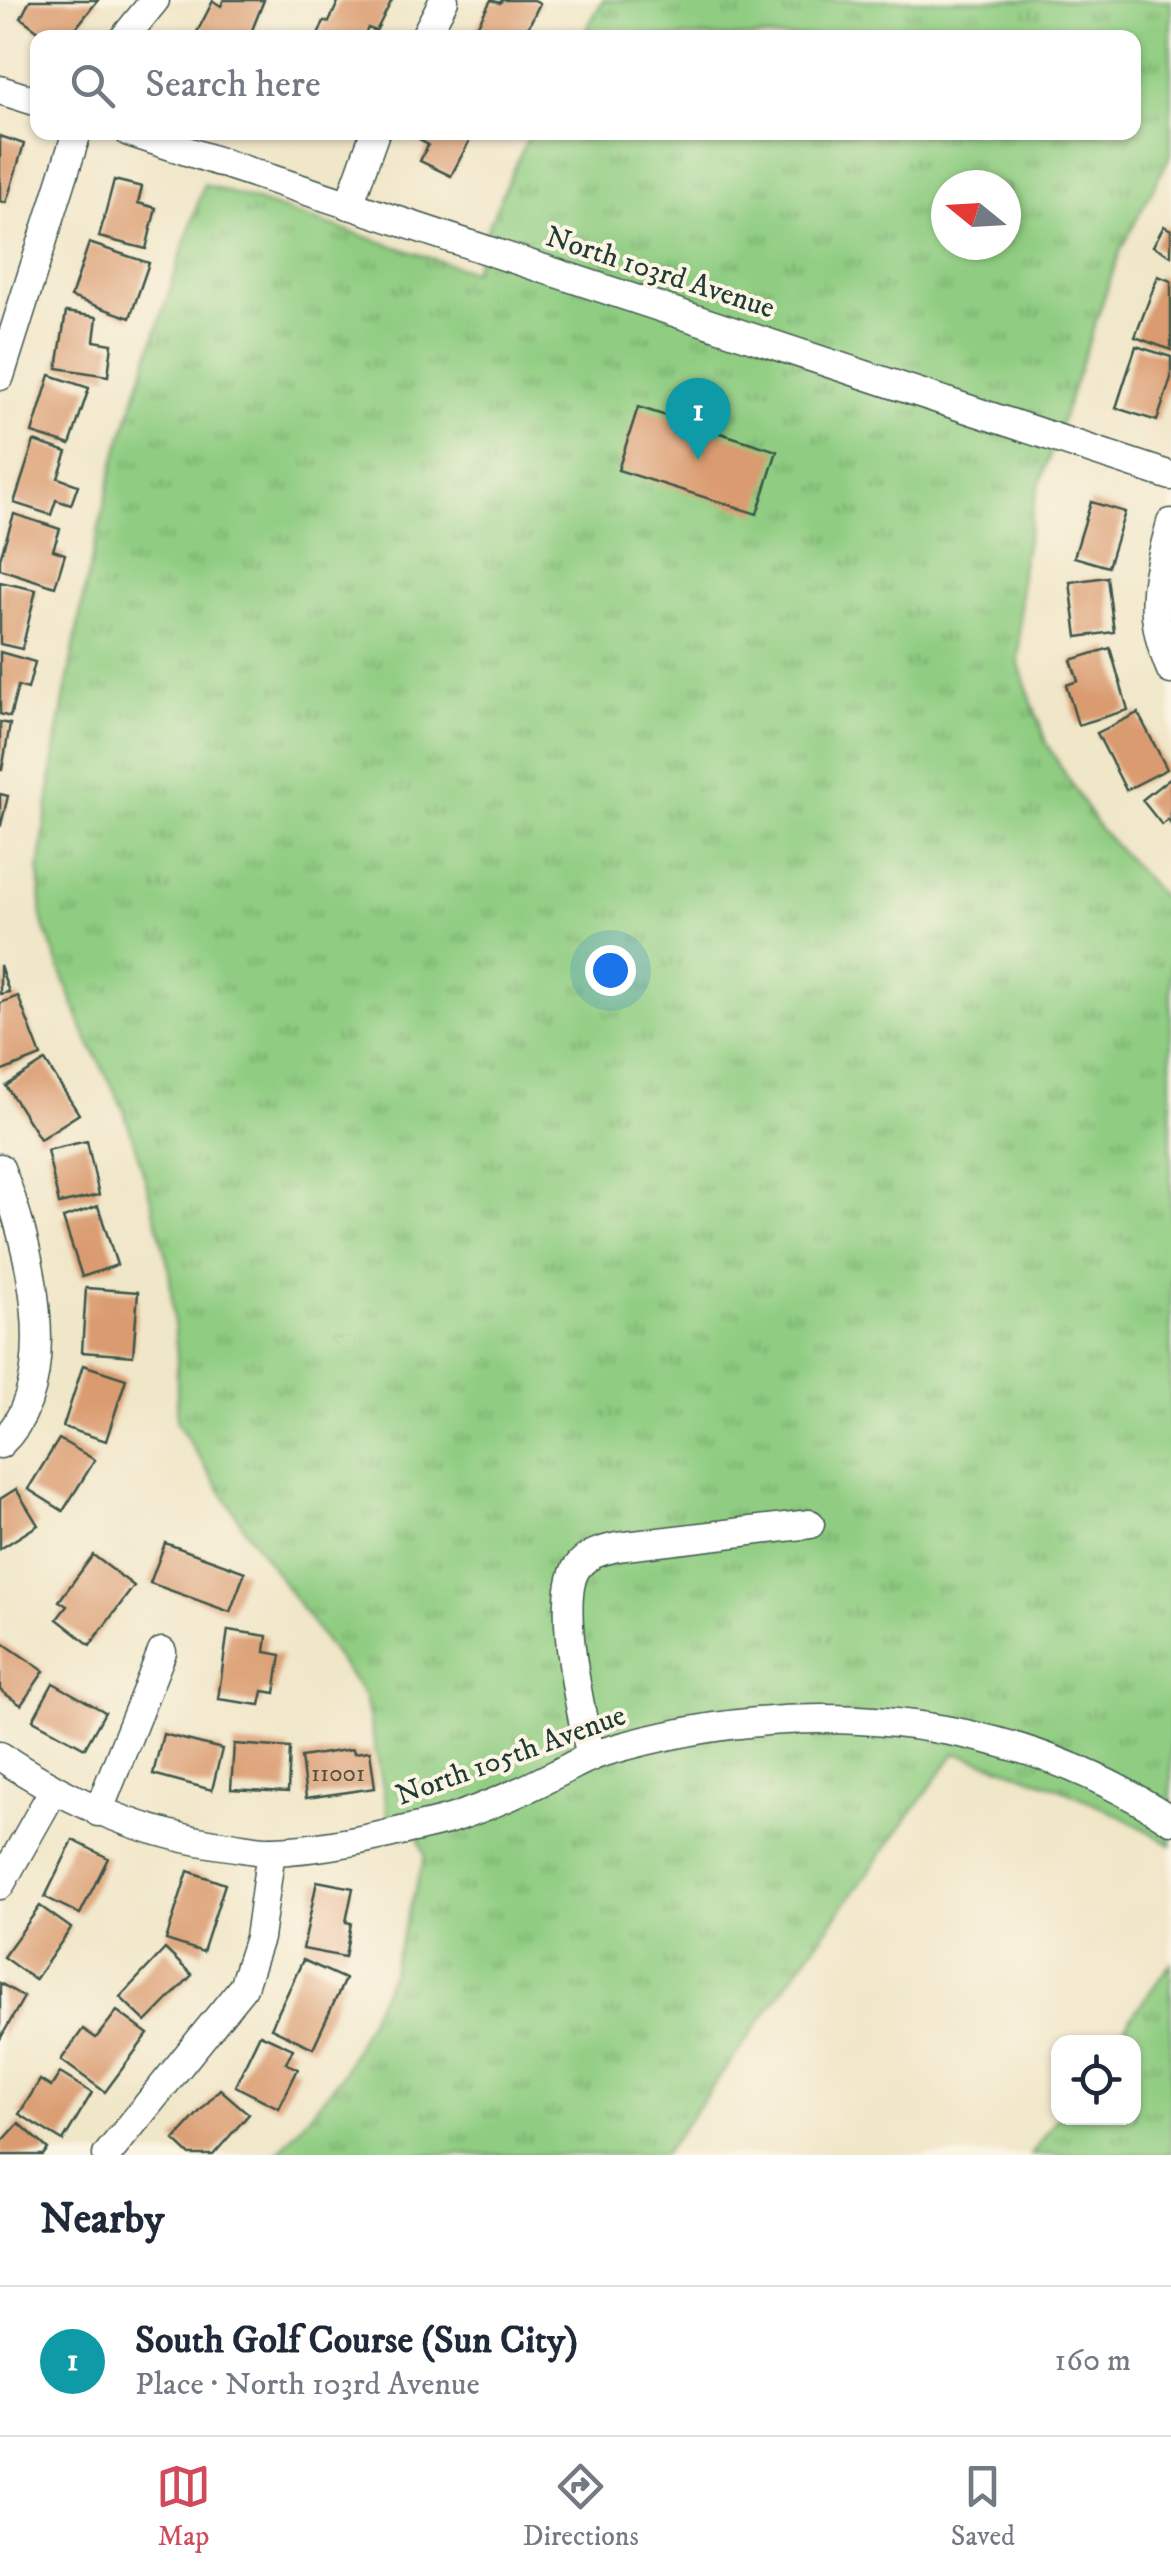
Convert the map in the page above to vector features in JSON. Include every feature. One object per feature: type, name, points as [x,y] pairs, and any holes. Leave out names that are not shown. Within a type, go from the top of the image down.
[{"type":"street","points":[[131,30],[156,0]]},
{"type":"street","points":[[428,30],[444,0]]},
{"type":"street","points":[[0,90],[30,99]]},
{"type":"street","points":[[0,376],[74,140]]},
{"type":"street","name":"North 103rd Avenue","points":[[153,140],[1171,476]]},
{"type":"street","points":[[349,206],[372,140]]},
{"type":"street","points":[[1171,522],[1154,588],[1157,637],[1171,670]]},
{"type":"street","points":[[0,1168],[21,1236],[38,1333],[32,1388],[22,1413],[0,1444]]},
{"type":"street","points":[[592,1757],[582,1719],[570,1628],[570,1589],[576,1570],[585,1560],[594,1553],[617,1547],[810,1524]]},
{"type":"street","points":[[98,1812],[162,1652]]},
{"type":"street","name":"North 105th Avenue","points":[[0,1756],[52,1791],[98,1812],[192,1841],[271,1851],[359,1842],[456,1817],[592,1757],[666,1737],[738,1724],[859,1718],[958,1733],[1033,1754],[1112,1786],[1171,1820]]},
{"type":"street","points":[[0,1885],[52,1791]]},
{"type":"street","points":[[107,2155],[244,1987],[259,1938],[271,1851]]},
{"type":"green space","points":[[603,0],[1171,0],[1171,154],[1120,251],[1036,495],[1021,571],[1019,665],[1046,743],[1098,827],[1171,906],[1171,1845],[1067,1791],[955,1753],[663,2155],[277,2155],[342,2075],[391,1974],[425,1856],[415,1828],[392,1833],[365,1697],[251,1538],[177,1423],[177,1358],[169,1268],[124,1110],[84,1032],[42,921],[39,870],[58,732],[115,459],[204,184],[473,272],[489,224],[527,140],[1141,140],[1141,30],[586,30]]},
{"type":"green space","points":[[1171,1963],[1171,2155],[1031,2155],[1052,2125],[1141,2125],[1141,2035],[1118,2035]]},
{"type":"building","points":[[30,0],[98,0],[74,30],[37,30],[21,18]]},
{"type":"building","points":[[224,0],[264,0],[252,30],[198,30],[213,1],[221,6]]},
{"type":"building","points":[[339,0],[392,0],[377,30],[320,30],[324,21],[329,22]]},
{"type":"building","points":[[491,0],[540,3],[527,30],[475,30]]},
{"type":"building","points":[[0,136],[24,144],[6,203],[0,201]]},
{"type":"building","points":[[420,140],[470,140],[451,176],[420,161],[428,145]]},
{"type":"building","points":[[114,180],[142,187],[138,203],[156,208],[146,249],[99,237]]},
{"type":"building","points":[[1164,226],[1171,230],[1171,256],[1153,246]]},
{"type":"building","points":[[89,243],[149,263],[130,318],[71,297]]},
{"type":"building","points":[[1158,276],[1171,281],[1171,350],[1135,337]]},
{"type":"building","points":[[66,312],[97,317],[94,341],[112,344],[108,376],[57,368]]},
{"type":"building","points":[[1136,346],[1171,357],[1171,378],[1157,421],[1116,408]]},
{"type":"building","points":[[50,375],[89,388],[70,445],[32,433]]},
{"type":"building","points":[[638,407],[777,451],[757,514],[618,470]]},
{"type":"building","points":[[34,441],[67,452],[58,478],[78,485],[71,505],[56,500],[51,515],[14,503]]},
{"type":"building","points":[[1091,502],[1125,512],[1108,567],[1074,557]]},
{"type":"building","points":[[14,514],[60,529],[53,550],[65,554],[55,587],[0,569]]},
{"type":"building","points":[[1107,577],[1114,632],[1077,637],[1070,582]]},
{"type":"building","points":[[0,582],[36,590],[22,649],[0,644]]},
{"type":"building","points":[[1110,648],[1128,710],[1078,725],[1066,685],[1078,681],[1071,660]]},
{"type":"building","points":[[0,652],[35,662],[28,689],[18,686],[10,717],[0,714]]},
{"type":"building","points":[[1138,713],[1167,769],[1126,790],[1097,733]]},
{"type":"building","points":[[0,722],[10,724],[2,770],[0,770]]},
{"type":"building","points":[[1171,777],[1171,824],[1168,820],[1162,825],[1142,800]]},
{"type":"building","points":[[0,794],[8,796],[1,825],[0,824]]},
{"type":"building","points":[[0,965],[9,992],[0,994]]},
{"type":"building","points":[[18,996],[41,1056],[0,1072],[0,1003]]},
{"type":"building","points":[[45,1061],[79,1114],[40,1139],[6,1086]]},
{"type":"building","points":[[87,1141],[99,1195],[59,1204],[47,1150]]},
{"type":"building","points":[[98,1206],[117,1265],[82,1277],[63,1218]]},
{"type":"building","points":[[86,1288],[138,1292],[133,1356],[82,1352]]},
{"type":"building","points":[[83,1365],[126,1379],[106,1441],[63,1427]]},
{"type":"building","points":[[59,1439],[95,1460],[63,1511],[28,1489]]},
{"type":"building","points":[[16,1489],[38,1525],[0,1549],[0,1499]]},
{"type":"building","points":[[165,1543],[245,1572],[230,1612],[150,1583]]},
{"type":"building","points":[[93,1555],[134,1586],[90,1645],[57,1619],[67,1606],[59,1601]]},
{"type":"building","points":[[228,1630],[267,1636],[265,1652],[281,1655],[275,1693],[263,1691],[260,1705],[218,1699]]},
{"type":"building","points":[[0,1641],[44,1671],[21,1705],[0,1690]]},
{"type":"building","points":[[53,1683],[105,1712],[85,1748],[33,1720]]},
{"type":"building","points":[[163,1734],[222,1749],[212,1790],[153,1774]]},
{"type":"building","points":[[234,1744],[290,1748],[288,1792],[231,1789]]},
{"type":"building","points":[[353,1749],[354,1753],[370,1751],[375,1788],[306,1798],[301,1757]]},
{"type":"building","points":[[73,1840],[108,1858],[80,1914],[45,1897]]},
{"type":"building","points":[[188,1871],[225,1884],[203,1952],[166,1940]]},
{"type":"building","points":[[317,1881],[353,1888],[346,1922],[351,1923],[345,1957],[303,1949]]},
{"type":"building","points":[[40,1906],[71,1928],[35,1980],[3,1957]]},
{"type":"building","points":[[165,1949],[192,1975],[146,2022],[120,1997]]},
{"type":"building","points":[[303,1960],[345,1979],[313,2048],[271,2028]]},
{"type":"building","points":[[0,1983],[24,1997],[0,2039]]},
{"type":"building","points":[[117,2011],[148,2034],[105,2092],[61,2060],[83,2029],[96,2038]]},
{"type":"building","points":[[260,2034],[293,2049],[286,2063],[298,2069],[279,2108],[235,2086]]},
{"type":"building","points":[[60,2073],[92,2093],[63,2141],[19,2114],[40,2080],[51,2087]]},
{"type":"building","points":[[220,2089],[249,2114],[213,2155],[190,2155],[174,2140]]},
{"type":"building","points":[[19,2123],[48,2149],[43,2155],[0,2155],[0,2144]]},
{"type":"place","name":"South Golf Course (Sun City)","points":[[698,460]]}]
